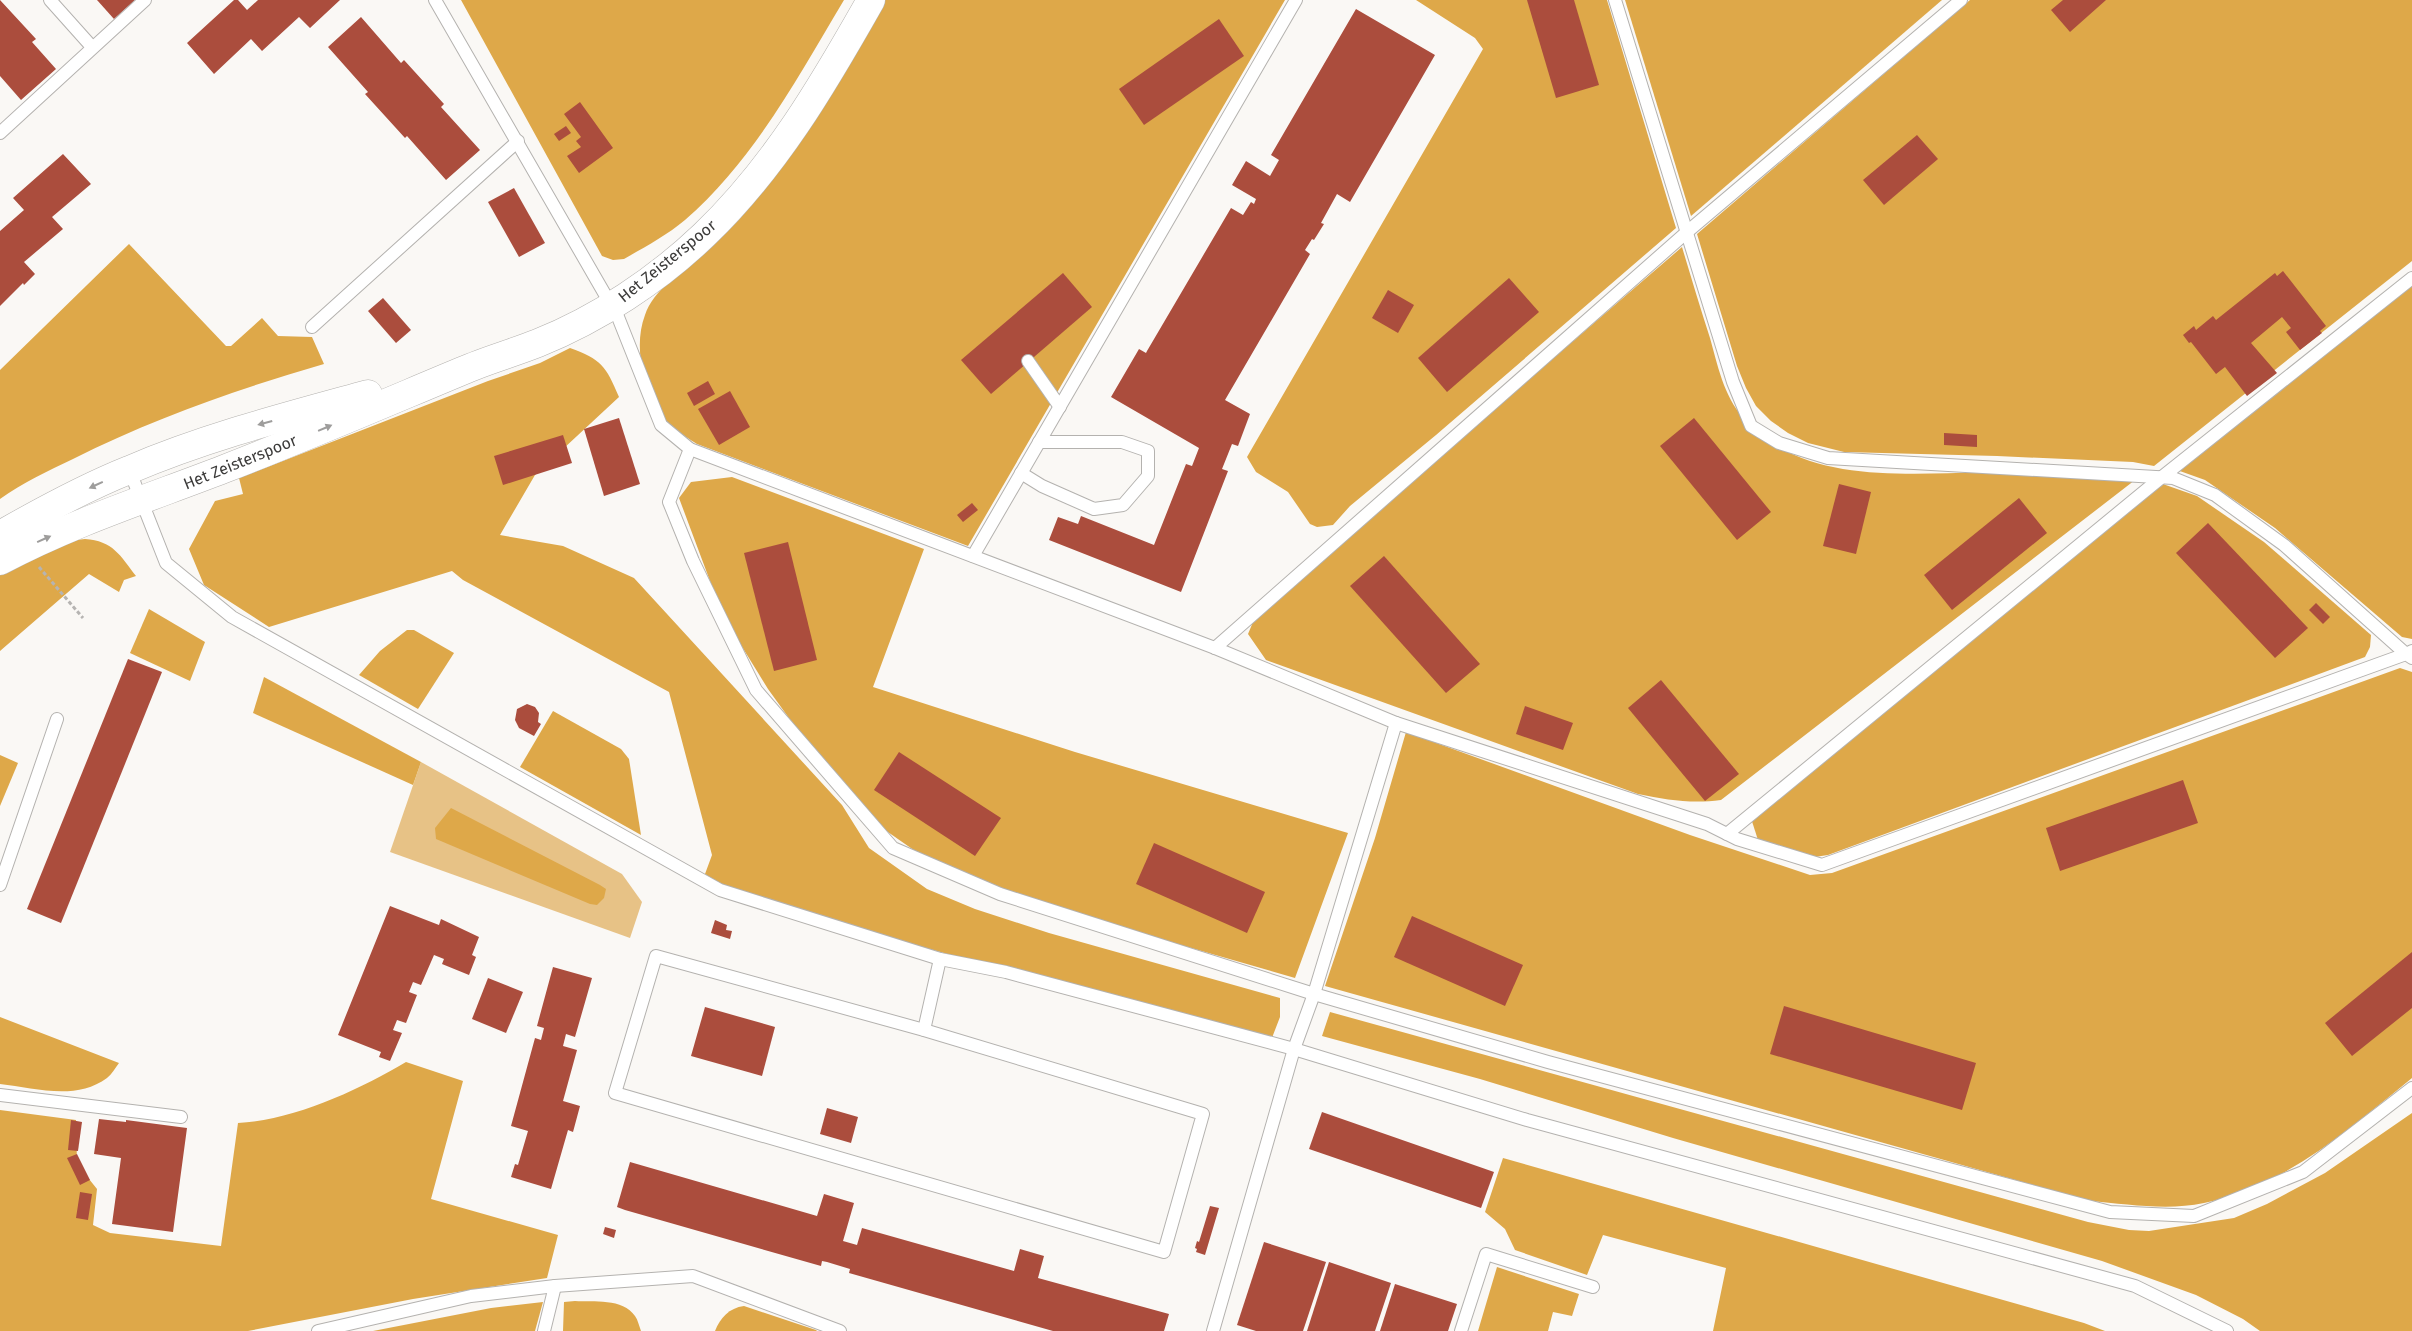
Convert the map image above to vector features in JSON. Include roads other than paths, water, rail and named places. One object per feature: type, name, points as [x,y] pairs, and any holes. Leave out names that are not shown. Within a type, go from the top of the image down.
[{"type":"street","name":"Het Zeisterspoor","points":[[7,548],[140,501],[257,456],[480,363],[539,342],[611,306],[656,275],[702,237],[746,193],[772,160],[823,86],[872,0]]},
{"type":"street","name":"Het Zeisterspoor","points":[[7,548],[40,512],[129,470],[249,427],[480,363]]},
{"type":"lane","points":[[50,0],[92,47]]},
{"type":"lane","points":[[0,133],[145,0]]},
{"type":"lane","points":[[435,0],[618,317],[661,425],[690,449],[1215,648],[1396,723],[1707,824],[1737,840],[1822,865],[2410,654],[2277,540],[2215,496],[2173,478],[1828,458],[1779,444],[1751,426],[1734,382],[1615,0]]},
{"type":"lane","points":[[973,556],[1296,0]]},
{"type":"lane","points":[[1215,648],[1687,232],[1961,0]]},
{"type":"lane","points":[[312,327],[518,142]]},
{"type":"lane","points":[[1727,834],[2162,477],[2412,278]]},
{"type":"lane","points":[[1028,362],[1060,407]]},
{"type":"lane","points":[[1021,474],[1042,486],[1094,509],[1123,506],[1148,476],[1148,451],[1122,442],[1039,442]]},
{"type":"lane","points":[[690,449],[669,502],[693,561],[756,690],[893,848],[1000,894],[1314,994],[1548,1062],[2110,1212],[2194,1216],[2303,1172],[2412,1088]]},
{"type":"lane","points":[[129,470],[166,563],[232,616],[720,890],[940,959],[1006,972],[1294,1050],[1527,1120],[2135,1286],[2227,1331]]},
{"type":"lane","points":[[0,885],[6,853],[57,719]]},
{"type":"lane","points":[[1213,1331],[1294,1050],[1314,994],[1396,723]]},
{"type":"lane","points":[[656,956],[924,1030],[1203,1114],[1164,1252],[616,1093],[656,956]]},
{"type":"lane","points":[[924,1030],[940,959]]},
{"type":"lane","points":[[0,1095],[181,1117]]},
{"type":"lane","points":[[1461,1331],[1486,1254],[1592,1287]]},
{"type":"lane","points":[[318,1331],[471,1296],[554,1286],[694,1276],[840,1331]]},
{"type":"lane","points":[[544,1331],[554,1286]]}]
